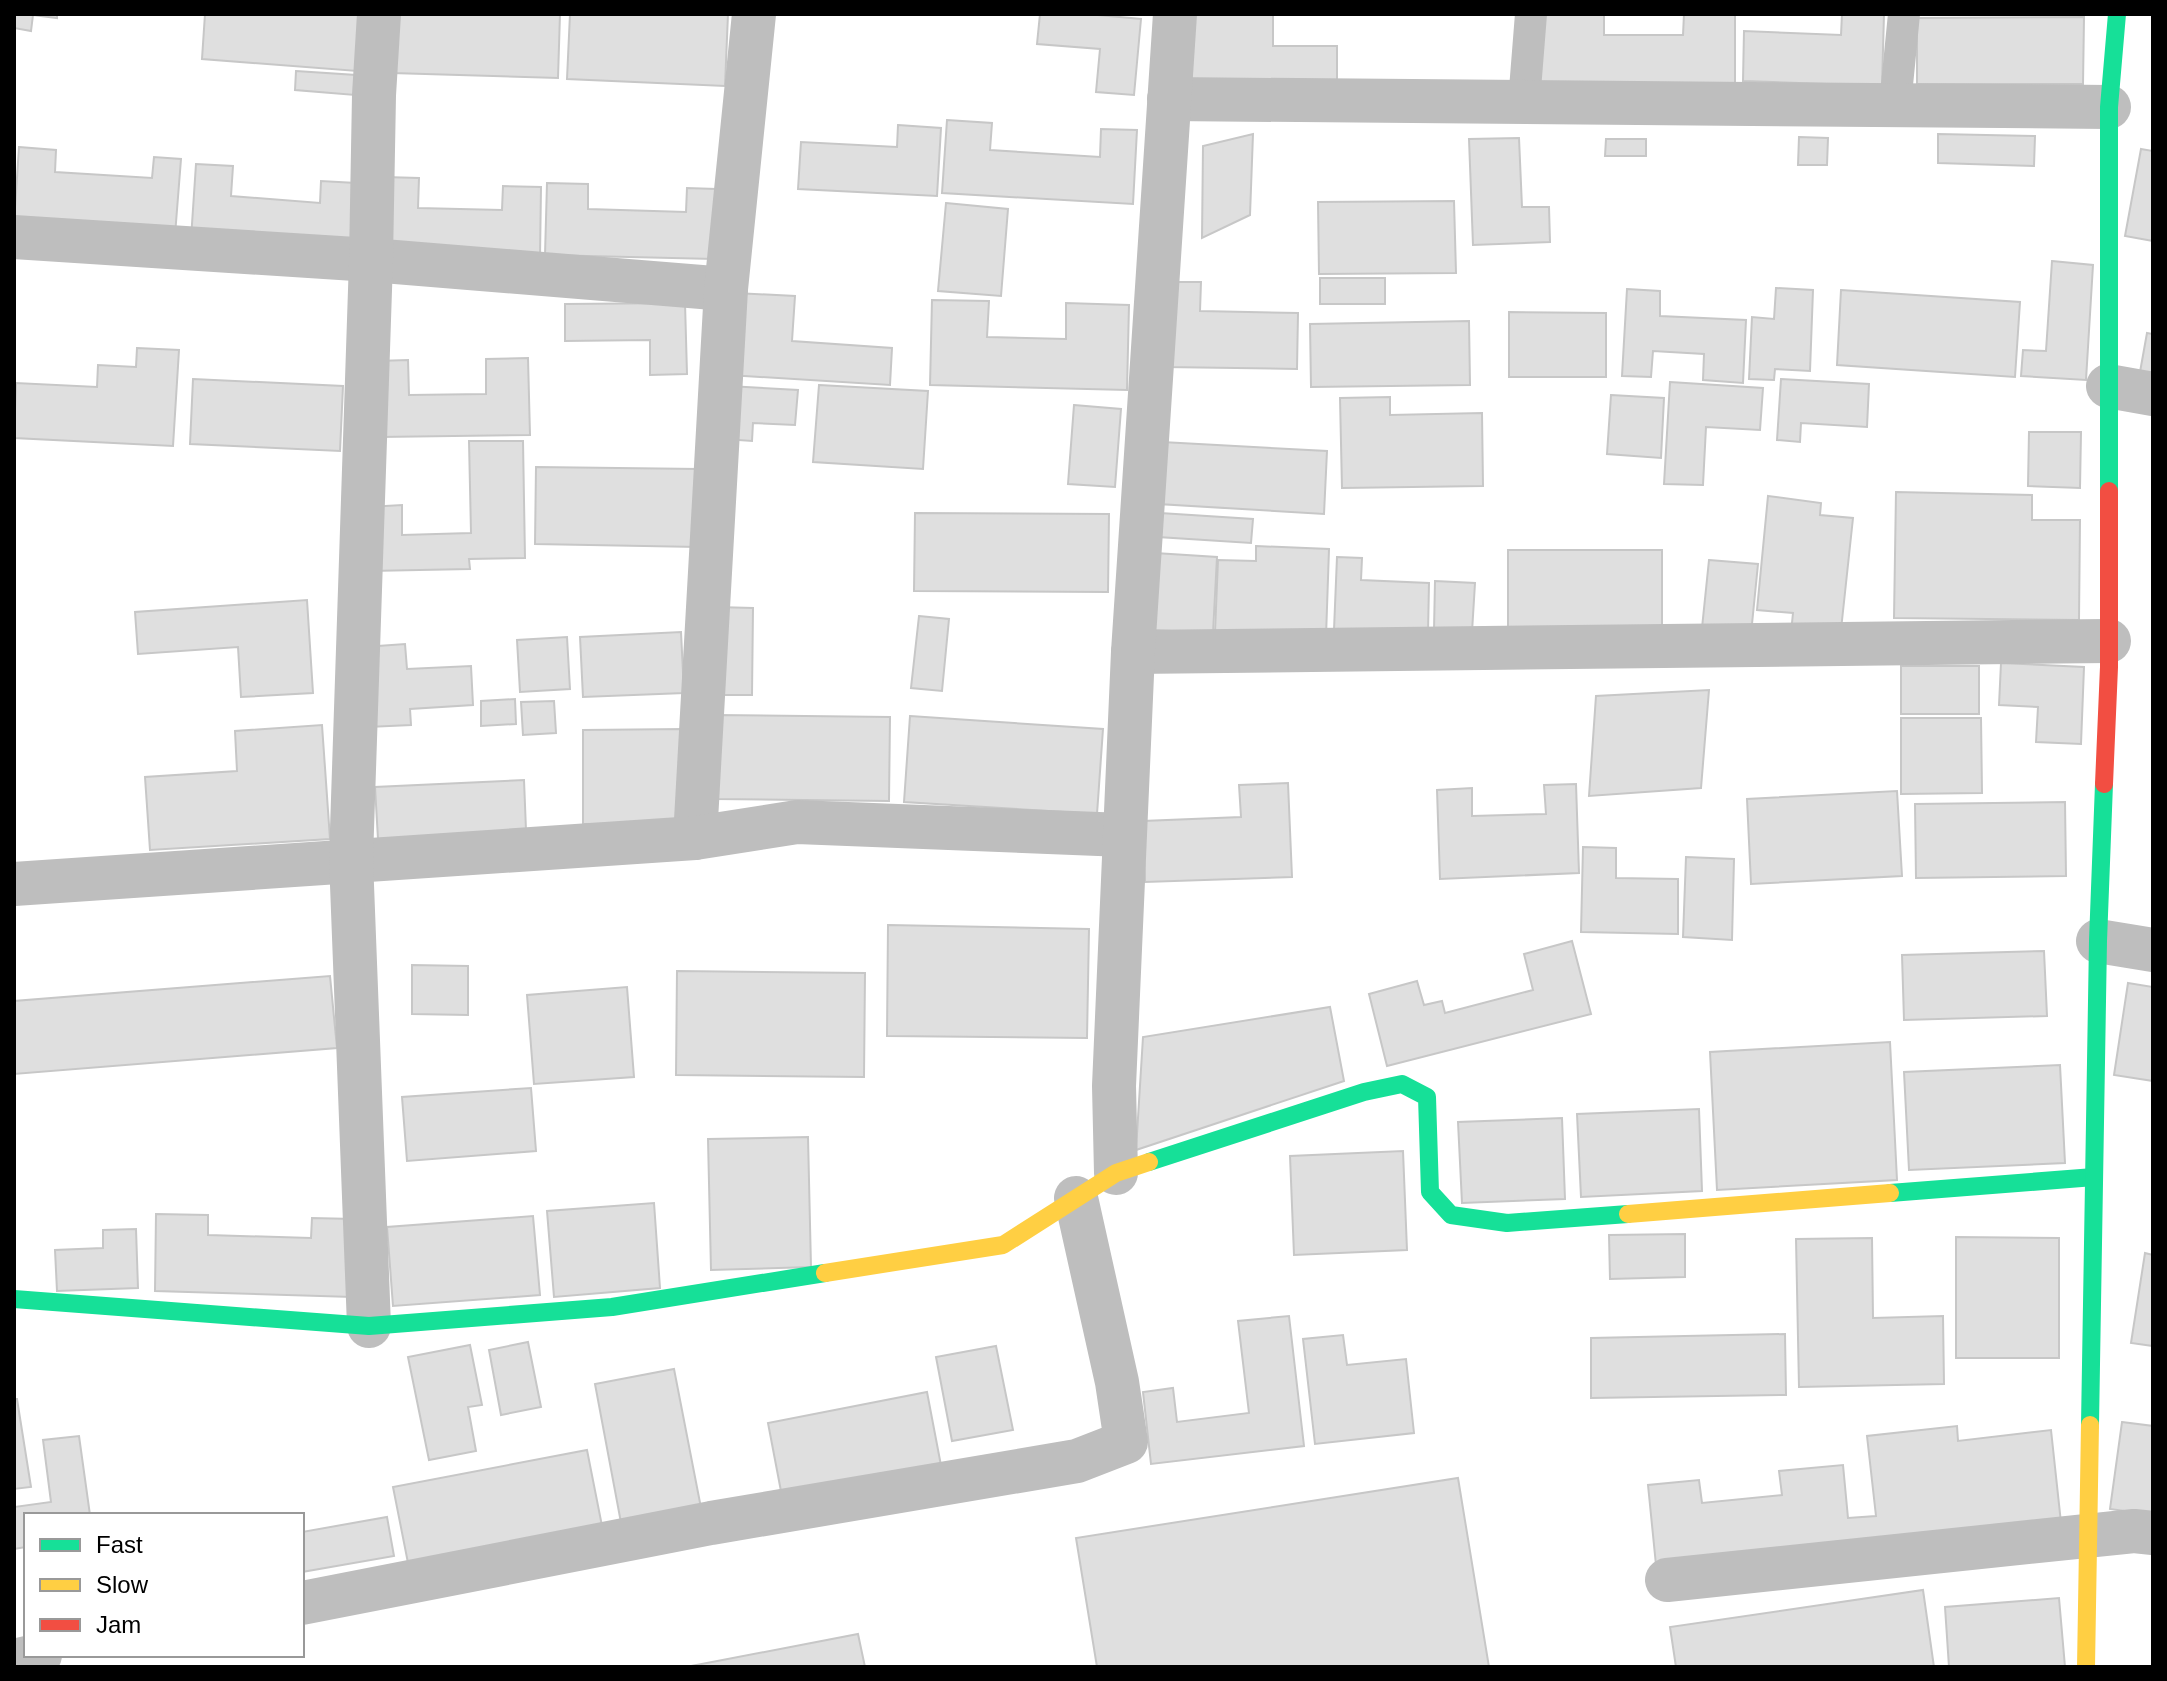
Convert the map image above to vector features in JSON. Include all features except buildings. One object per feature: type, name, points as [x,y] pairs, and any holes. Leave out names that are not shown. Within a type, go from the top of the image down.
[{"type":"street","points":[[369,1326],[351,859],[379,14]]},
{"type":"street","points":[[695,838],[726,289],[754,14]]},
{"type":"street","points":[[1116,1173],[1114,1086],[1133,652],[1175,14]]},
{"type":"street","points":[[2086,1667],[2098,941],[2109,641],[2109,107],[2117,14]]},
{"type":"street","points":[[1169,99],[2109,107]]},
{"type":"street","points":[[14,237],[371,260],[726,289]]},
{"type":"street","points":[[2108,386],[2153,394]]},
{"type":"street","points":[[1133,652],[2109,641]]},
{"type":"street","points":[[14,884],[695,838],[797,822],[1124,835]]},
{"type":"street","points":[[2098,941],[2153,950]]},
{"type":"street","points":[[14,1299],[369,1326],[612,1307],[1003,1245],[1116,1173],[1364,1092],[1402,1084],[1427,1097],[1430,1192],[1451,1215],[1507,1223],[2094,1177]]},
{"type":"street","points":[[304,1603],[711,1523],[1077,1461],[1126,1442],[1117,1382],[1076,1198]]},
{"type":"street","points":[[1667,1580],[2134,1531],[2153,1533]]},
{"type":"lane","points":[[1524,102],[1531,14]]},
{"type":"lane","points":[[1895,105],[1904,14]]},
{"type":"traffic: fast","points":[[2109,491],[2109,107],[2117,14]]},
{"type":"traffic: fast","points":[[2090,1425],[2098,941],[2104,784]]},
{"type":"traffic: fast","points":[[1149,1162],[1364,1092],[1402,1084],[1427,1097],[1430,1192],[1451,1215],[1507,1223],[1628,1214]]},
{"type":"traffic: fast","points":[[1890,1193],[2094,1177]]},
{"type":"traffic: fast","points":[[14,1299],[369,1326],[612,1307],[825,1273]]},
{"type":"traffic: slow","points":[[825,1273],[1003,1245],[1116,1173],[1149,1162]]},
{"type":"traffic: slow","points":[[1628,1214],[1890,1193]]},
{"type":"traffic: slow","points":[[2086,1667],[2090,1425]]},
{"type":"traffic: jam","points":[[2104,784],[2109,667],[2109,491]]}]
